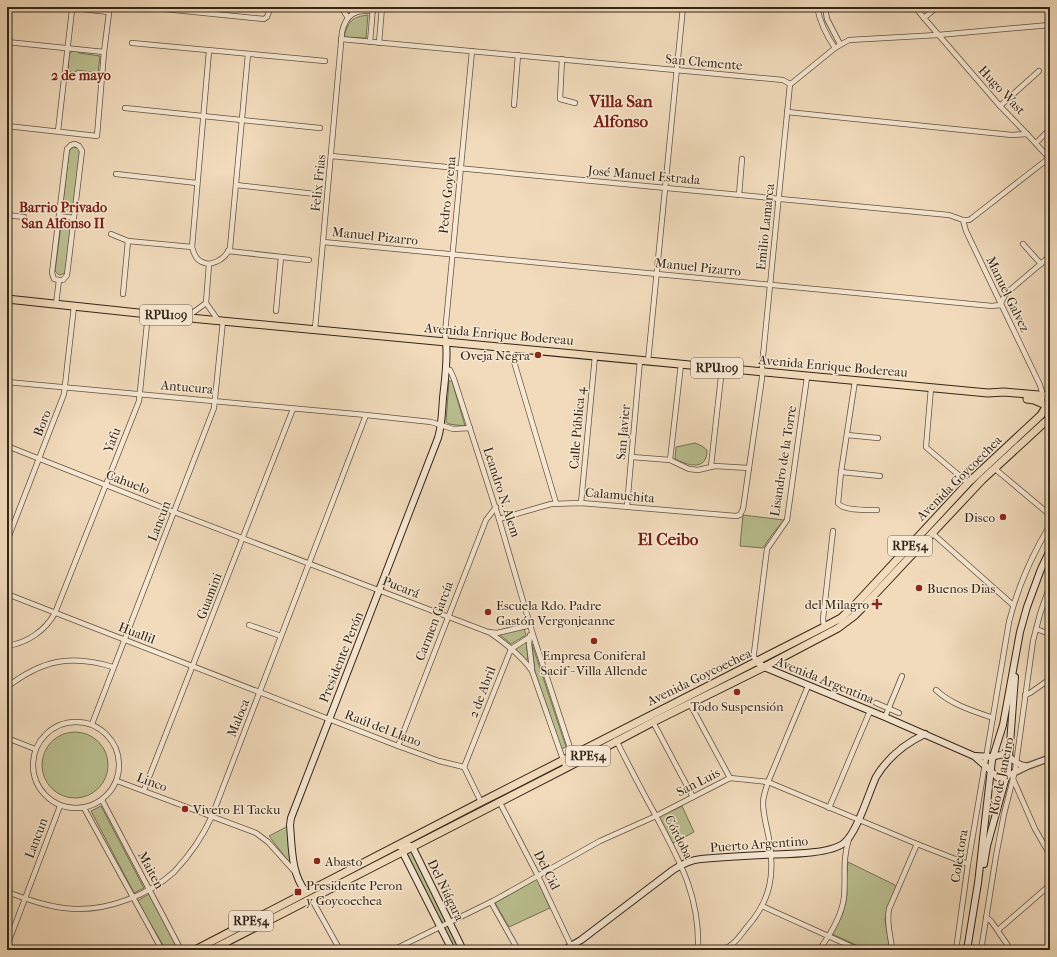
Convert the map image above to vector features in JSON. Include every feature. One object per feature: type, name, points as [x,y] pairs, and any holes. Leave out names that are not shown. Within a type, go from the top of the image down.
[{"type":"main road","name":"Avenida Enrique Bodereau","points":[[7,299],[148,314],[988,393],[1002,397],[1034,400],[1045,405]]},
{"type":"main road","name":"Presidente Perón","points":[[309,895],[301,886],[295,872],[290,825],[291,818],[328,719],[380,590],[438,438],[441,425],[446,369],[446,342]]},
{"type":"main road","name":"RPE54","points":[[1045,405],[1050,396]]},
{"type":"main road","name":"Avenida Goycoechea","points":[[309,895],[405,846],[566,768],[574,759],[656,712],[757,662],[840,618],[855,605],[968,483],[1041,415],[1045,405]]},
{"type":"main road","name":"Avenida Goycoechea","points":[[405,846],[481,802],[563,760],[574,759],[616,740],[764,667],[838,628],[854,616],[994,468],[1050,419]]},
{"type":"main road","points":[[967,950],[987,814],[990,757],[1004,720],[1020,632],[1032,593],[1050,550]]},
{"type":"main road","points":[[971,950],[987,846],[1006,777],[1010,756],[1013,701],[1020,632]]},
{"type":"main road","name":"Avenida Argentina","points":[[757,662],[764,667],[870,710],[974,756],[990,770]]},
{"type":"main road","name":"Puerto Argentino","points":[[564,950],[572,948],[681,865],[701,859],[771,854],[779,855],[829,849],[839,846],[849,837],[858,820],[876,777],[888,760],[902,747],[925,734]]},
{"type":"main road","name":"Avenida Argentina","points":[[974,756],[990,757]]},
{"type":"main road","name":"Del Niágara","points":[[405,846],[449,922],[463,950]]},
{"type":"main road","name":"Del Niágara","points":[[405,846],[440,927],[452,950]]},
{"type":"main road","name":"RPE54","points":[[213,950],[309,895]]},
{"type":"main road","name":"RPE54","points":[[195,950],[309,895]]},
{"type":"street","points":[[145,7],[264,19],[267,17],[271,7]]},
{"type":"street","points":[[209,13],[210,7]]},
{"type":"street","points":[[341,7],[348,18],[353,13],[373,9],[370,42]]},
{"type":"street","points":[[349,7],[353,13]]},
{"type":"street","points":[[379,42],[382,7]]},
{"type":"street","points":[[648,361],[683,7]]},
{"type":"street","points":[[817,7],[819,18],[824,30],[835,48]]},
{"type":"street","points":[[825,7],[827,19],[840,44]]},
{"type":"street","name":"Hugo Wast","points":[[915,7],[1000,106],[1036,143],[1049,159]]},
{"type":"street","points":[[924,18],[937,7]]},
{"type":"street","points":[[7,126],[58,132],[97,136],[109,13],[74,8],[72,10],[58,132]]},
{"type":"street","name":"Felix Frias","points":[[315,329],[332,156],[341,39],[343,26],[348,18]]},
{"type":"street","points":[[790,84],[840,44],[849,40],[938,35],[1050,25]]},
{"type":"street","name":"San Clemente","points":[[341,39],[783,80],[790,84]]},
{"type":"street","points":[[7,42],[104,52]]},
{"type":"street","points":[[132,43],[325,62]]},
{"type":"street","points":[[209,50],[192,247],[198,261],[209,264],[216,263],[221,260],[228,251],[236,185],[248,54]]},
{"type":"street","name":"Pedro Goyena","points":[[446,342],[444,333],[472,51]]},
{"type":"street","points":[[514,106],[518,55]]},
{"type":"street","points":[[562,59],[560,99],[576,103]]},
{"type":"street","points":[[1000,106],[1039,71]]},
{"type":"street","name":"Emilio Lamarca","points":[[740,515],[743,509],[762,378],[790,84]]},
{"type":"street","points":[[125,108],[320,128]]},
{"type":"street","points":[[787,112],[1012,135],[1027,134]]},
{"type":"street","points":[[1036,143],[1050,129]]},
{"type":"street","points":[[75,144],[79,146],[82,151],[74,218],[67,275],[63,280],[59,280],[54,278],[52,273],[66,150],[71,145],[75,144]]},
{"type":"street","name":"José Manuel Estrada","points":[[332,156],[954,216],[963,220]]},
{"type":"street","points":[[739,195],[742,159]]},
{"type":"street","points":[[963,220],[969,220],[972,218],[1049,159]]},
{"type":"street","points":[[116,174],[197,183]]},
{"type":"street","points":[[236,185],[315,194]]},
{"type":"street","points":[[7,216],[24,217]]},
{"type":"street","points":[[59,216],[74,218]]},
{"type":"street","name":"Manuel Galvez","points":[[963,220],[966,231],[1000,305],[1040,385],[1045,405]]},
{"type":"street","points":[[111,234],[128,241],[192,247]]},
{"type":"street","points":[[123,294],[128,241]]},
{"type":"street","name":"Manuel Pizarro","points":[[323,242],[992,306],[1000,305]]},
{"type":"street","points":[[1023,244],[1041,264]]},
{"type":"street","points":[[228,251],[309,260]]},
{"type":"street","points":[[276,310],[281,257]]},
{"type":"street","points":[[1000,305],[1005,295],[1010,290],[1050,257]]},
{"type":"street","points":[[209,264],[206,303],[220,320]]},
{"type":"street","points":[[56,304],[59,280]]},
{"type":"street","points":[[187,317],[206,303]]},
{"type":"street","name":"Boro","points":[[7,541],[40,459],[66,387],[74,306]]},
{"type":"street","name":"Yafu","points":[[7,646],[16,645],[38,633],[50,621],[55,613],[139,401],[148,314]]},
{"type":"street","name":"Lancun","points":[[92,724],[214,408],[220,320]]},
{"type":"street","points":[[512,348],[512,355],[556,503]]},
{"type":"street","name":"Calle Pública 4","points":[[582,502],[595,356]]},
{"type":"street","name":"San Javier","points":[[627,506],[640,360]]},
{"type":"street","points":[[670,460],[681,364]]},
{"type":"street","points":[[711,466],[722,368]]},
{"type":"street","name":"Leandro N. Alem","points":[[446,369],[450,370],[454,379],[496,507],[530,625],[532,671],[566,768]]},
{"type":"street","name":"Lisandro de la Torre","points":[[757,662],[754,657],[754,652],[767,549],[787,520],[807,377]]},
{"type":"street","points":[[856,381],[841,472],[838,503],[840,506],[845,508],[877,510]]},
{"type":"street","name":"Antucura","points":[[7,382],[366,415],[431,422],[453,428],[470,428]]},
{"type":"street","name":"Manuel Galvez","points":[[1040,385],[1050,396]]},
{"type":"street","points":[[931,388],[926,447],[968,483]]},
{"type":"street","name":"Guamini","points":[[144,790],[194,666],[293,409]]},
{"type":"street","name":"Maloca","points":[[7,892],[46,905],[86,909],[115,904],[132,897],[149,889],[167,877],[180,865],[202,835],[212,816],[366,415]]},
{"type":"street","points":[[847,435],[878,438]]},
{"type":"street","name":"Cahuelo","points":[[7,446],[106,486],[310,564]]},
{"type":"street","points":[[632,457],[670,460],[689,469],[698,470],[711,466],[749,468]]},
{"type":"street","points":[[994,468],[1050,515]]},
{"type":"street","points":[[841,472],[880,476]]},
{"type":"street","name":"Calamuchita","points":[[499,519],[556,503],[582,502],[682,512],[736,516],[740,515]]},
{"type":"street","name":"Carmen García","points":[[398,746],[486,520],[496,507]]},
{"type":"street","name":"Río de Janeiro","points":[[985,765],[990,757],[993,718],[1002,658],[1013,605],[1050,525]]},
{"type":"street","points":[[824,627],[823,619],[833,531]]},
{"type":"street","points":[[932,533],[1013,605]]},
{"type":"street","name":"Pucará","points":[[310,564],[488,632],[496,633],[530,625]]},
{"type":"street","name":"Río de Janeiro","points":[[981,950],[1004,814],[1016,771],[1025,695],[1036,629],[1050,585]]},
{"type":"street","name":"Huallil","points":[[7,594],[260,692]]},
{"type":"street","points":[[249,625],[281,636]]},
{"type":"street","points":[[1036,629],[1050,634]]},
{"type":"street","name":"Leandro N. Alem","points":[[488,632],[511,649],[532,671]]},
{"type":"street","points":[[511,649],[531,635]]},
{"type":"street","name":"Leandro N. Alem","points":[[531,635],[574,759]]},
{"type":"street","name":"2 de Abril","points":[[464,768],[511,649]]},
{"type":"street","points":[[7,687],[20,676],[35,669],[60,661],[87,660],[114,667]]},
{"type":"street","name":"Avenida Argentina","points":[[885,717],[902,676]]},
{"type":"street","points":[[1025,695],[1050,679]]},
{"type":"street","points":[[717,950],[729,949],[755,918],[762,906],[771,882],[771,854],[763,803],[768,782],[808,686]]},
{"type":"street","name":"Río de Janeiro","points":[[936,690],[944,698],[955,704],[993,718]]},
{"type":"street","name":"Raúl del Llano","points":[[260,692],[398,746],[439,761],[464,768]]},
{"type":"street","name":"Avenida Argentina","points":[[876,703],[899,713]]},
{"type":"street","points":[[690,704],[730,778]]},
{"type":"street","points":[[829,808],[870,710]]},
{"type":"street","points":[[7,738],[35,749],[40,740],[58,725],[69,722],[92,724],[108,735],[118,752],[119,762],[117,781]]},
{"type":"street","points":[[653,722],[693,797]]},
{"type":"street","name":"Córdoba","points":[[616,740],[681,865],[695,904],[699,935],[698,950]]},
{"type":"street","points":[[560,752],[570,748]]},
{"type":"street","name":"Linco","points":[[35,749],[33,773],[36,784],[42,793],[51,801],[60,806],[84,808],[94,805],[102,800],[117,781],[259,835],[268,842],[295,872]]},
{"type":"street","points":[[990,757],[1002,754],[1010,756],[1020,765],[1028,766]]},
{"type":"street","points":[[990,770],[998,778],[1006,777],[1016,771],[1050,758]]},
{"type":"street","name":"Colectora","points":[[956,950],[968,864],[985,765]]},
{"type":"street","points":[[464,768],[481,802]]},
{"type":"street","name":"San Luis","points":[[440,927],[491,902],[600,841],[656,816],[730,778],[768,782],[968,864]]},
{"type":"street","points":[[1013,780],[1035,828],[1050,855]]},
{"type":"street","name":"Maiten","points":[[102,800],[181,950]]},
{"type":"street","name":"Del Cid","points":[[499,801],[538,876],[572,948]]},
{"type":"street","name":"Lancun","points":[[7,946],[60,806]]},
{"type":"street","points":[[84,808],[162,950]]},
{"type":"street","points":[[819,950],[841,911],[844,898],[845,850],[849,837]]},
{"type":"street","points":[[892,950],[887,919],[889,909],[917,844]]},
{"type":"street","points":[[998,930],[1050,885]]},
{"type":"street","points":[[309,895],[340,950]]},
{"type":"street","points":[[491,902],[518,950]]},
{"type":"street","points":[[762,906],[859,950]]},
{"type":"street","points":[[986,918],[990,919],[1011,950]]},
{"type":"street","points":[[393,950],[440,927]]},
{"type":"green space","points":[[368,15],[366,38],[344,37],[347,27],[354,19]]},
{"type":"green space","points":[[72,51],[79,51],[79,53],[100,56],[98,73],[77,70],[76,72],[68,71],[69,55]]},
{"type":"green space","points":[[74,147],[81,151],[73,212],[62,211],[69,152],[70,149]]},
{"type":"green space","points":[[62,218],[72,220],[65,273],[59,275],[55,271]]},
{"type":"green space","points":[[449,381],[452,381],[465,426],[449,424],[446,422]]},
{"type":"green space","points":[[695,443],[707,450],[704,462],[696,465],[690,465],[675,459],[676,447]]},
{"type":"green space","points":[[743,515],[784,520],[763,548],[740,546]]},
{"type":"green space","points":[[524,628],[526,635],[511,644],[499,634]]},
{"type":"green space","points":[[526,642],[528,659],[526,660],[515,649]]},
{"type":"green space","points":[[532,644],[566,747],[561,749],[535,672]]},
{"type":"green space","points":[[75,732],[88,735],[98,742],[105,752],[108,765],[105,778],[98,788],[88,795],[75,798],[62,795],[52,788],[45,778],[42,765],[45,752],[52,742],[62,735]]},
{"type":"green space","points":[[101,806],[144,888],[134,893],[91,811]]},
{"type":"green space","points":[[682,806],[694,832],[671,844],[658,817]]},
{"type":"green space","points":[[290,825],[292,866],[269,836]]},
{"type":"green space","points":[[411,851],[447,922],[440,925],[406,854]]},
{"type":"green space","points":[[848,862],[895,885],[896,890],[885,919],[890,950],[867,950],[832,934],[843,913],[847,895],[846,880]]},
{"type":"green space","points":[[537,879],[550,908],[509,927],[495,903]]},
{"type":"green space","points":[[149,894],[179,950],[166,950],[137,901]]},
{"type":"green space","points":[[449,925],[461,950],[454,950],[442,928]]},
{"type":"place","name":"Oveja Negra","points":[[538,355]]},
{"type":"place","name":"Disco","points":[[1003,517]]},
{"type":"place","name":"Buenos Dias","points":[[919,588]]},
{"type":"place","name":"del Milagro","points":[[877,604]]},
{"type":"place","name":"Escuela Rdo. Padre Gastón Vergonjeanne","points":[[488,612]]},
{"type":"place","name":"Empresa Coniferal Sacif - Villa Allende","points":[[594,641]]},
{"type":"place","name":"Todo Suspensión","points":[[737,692]]},
{"type":"place","name":"Vivero El Tacku","points":[[185,809]]},
{"type":"place","name":"Abasto","points":[[317,861]]},
{"type":"place","name":"Presidente Peron y Goycoechea","points":[[298,892]]},
{"type":"district","name":"2 de mayo","points":[[81,75]]},
{"type":"district","name":"Villa San Alfonso","points":[[621,111]]},
{"type":"district","name":"Barrio Privado San Alfonso II","points":[[63,216]]},
{"type":"district","name":"El Ceibo","points":[[668,539]]}]
